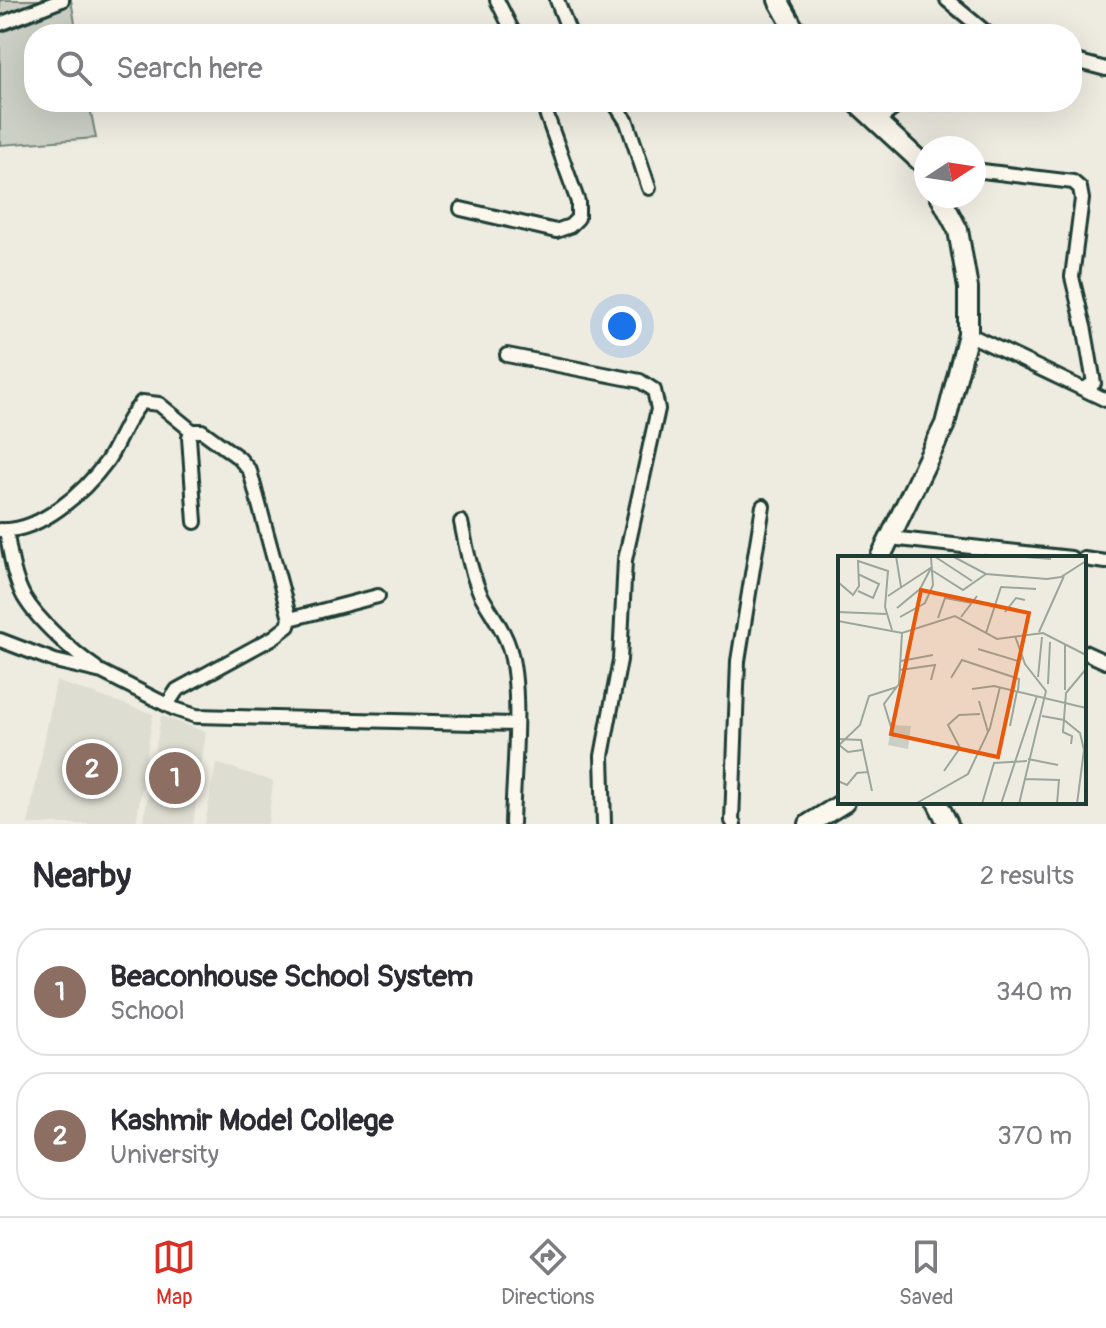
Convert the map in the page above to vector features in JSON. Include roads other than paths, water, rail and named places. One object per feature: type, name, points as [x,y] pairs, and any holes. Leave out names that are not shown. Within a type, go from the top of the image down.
[{"type":"main road","points":[[778,0],[791,24]]},
{"type":"main road","points":[[866,112],[914,156]]},
{"type":"main road","points":[[881,556],[945,424],[968,334],[968,288],[958,230],[946,208]]},
{"type":"main road","points":[[809,824],[842,804]]},
{"type":"main road","points":[[938,804],[948,824]]},
{"type":"street","points":[[0,24],[62,0]]},
{"type":"street","points":[[497,0],[509,24]]},
{"type":"street","points":[[557,0],[566,24]]},
{"type":"street","points":[[947,0],[976,24]]},
{"type":"street","points":[[1082,63],[1106,69]]},
{"type":"street","points":[[461,209],[556,231],[570,226],[578,218],[578,202],[546,112]]},
{"type":"street","points":[[620,112],[627,122],[649,188]]},
{"type":"street","points":[[876,122],[889,112]]},
{"type":"street","points":[[986,171],[1073,182],[1080,188],[1082,199],[1072,277],[1094,383],[1084,389]]},
{"type":"street","points":[[968,334],[1106,400]]},
{"type":"street","points":[[507,355],[640,381],[654,390],[658,409],[625,560],[620,660],[602,756],[604,824]]},
{"type":"street","points":[[167,705],[177,690],[274,637],[288,626],[290,619],[250,471],[239,458],[202,431],[192,431],[159,404],[142,402],[131,413],[107,460],[75,497],[54,513],[3,530],[24,597],[83,659],[167,705],[196,716],[514,724]]},
{"type":"street","points":[[192,431],[189,437],[195,522]]},
{"type":"street","points":[[734,824],[738,661],[763,506]]},
{"type":"street","points":[[461,522],[471,570],[509,647],[515,680],[512,824]]},
{"type":"street","points":[[890,538],[1053,556]]},
{"type":"street","points":[[1086,559],[1106,562]]},
{"type":"street","points":[[290,619],[378,596]]},
{"type":"street","points":[[0,640],[55,661],[102,672]]},
{"type":"street","points":[[1086,653],[1106,662]]},
{"type":"place","name":"Kashmir Model College","points":[[92,769]]},
{"type":"place","name":"Beaconhouse School System","points":[[175,778]]}]
